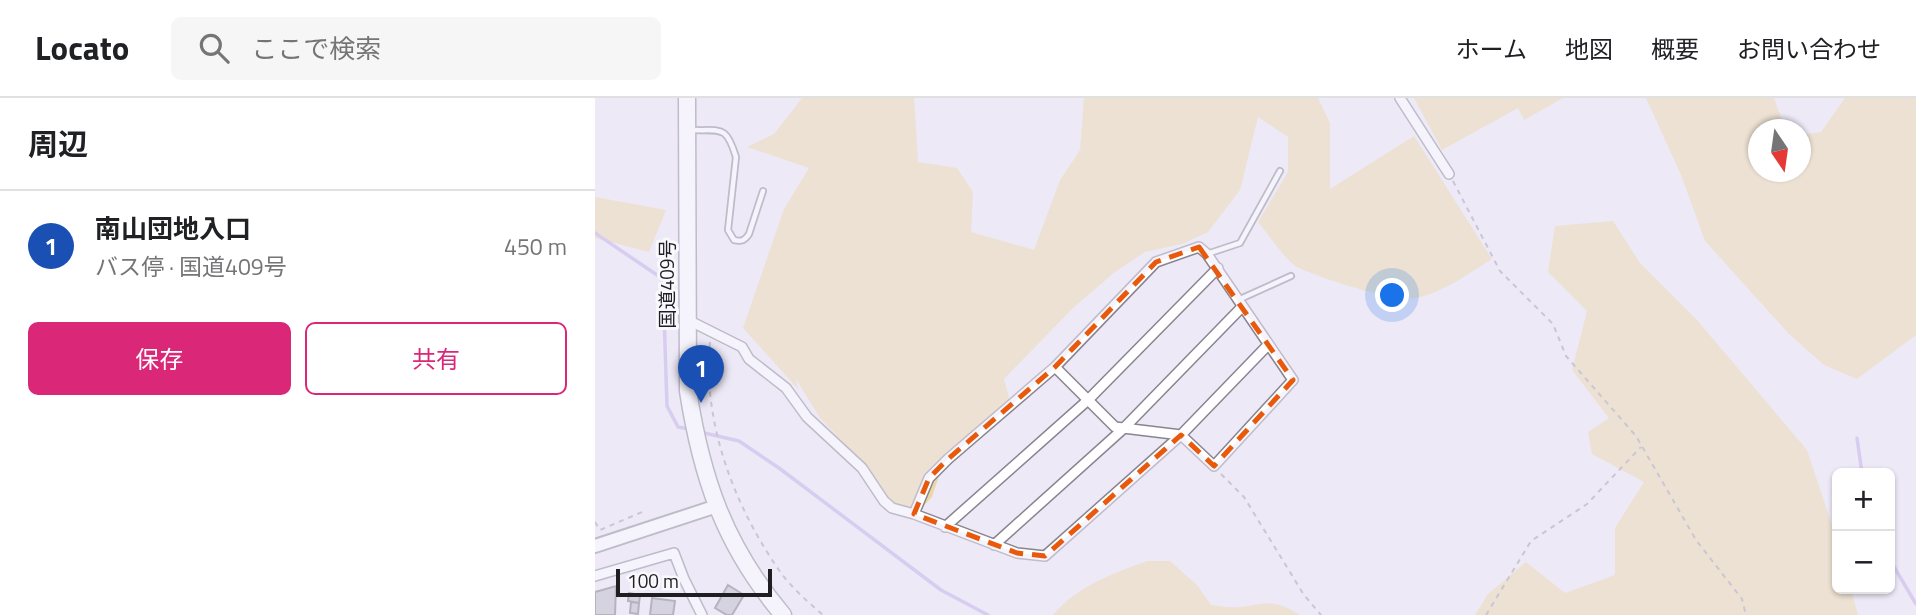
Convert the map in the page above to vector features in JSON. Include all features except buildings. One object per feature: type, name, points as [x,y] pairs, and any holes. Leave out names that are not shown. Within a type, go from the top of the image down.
[{"type":"highway","name":"国道409号","points":[[687,98],[688,391],[698,446],[717,506],[745,564],[783,615]]},
{"type":"street","points":[[1400,98],[1449,174]]},
{"type":"street","points":[[914,514],[929,478],[1055,367],[1156,262],[1199,247],[1217,268],[1293,380],[1214,467],[1181,435],[1115,427],[1055,367]]},
{"type":"street","points":[[946,527],[1088,400],[1217,268]]},
{"type":"street","points":[[994,545],[1123,429],[1240,304]]},
{"type":"street","points":[[686,319],[742,347],[749,359],[786,388],[807,417],[862,468],[884,501],[892,508],[1017,553],[1045,556],[1181,435],[1268,345]]},
{"type":"street","points":[[595,546],[717,506]]},
{"type":"street","points":[[595,576],[674,552],[688,590],[702,615]]},
{"type":"lane","points":[[688,130],[722,131],[733,146],[736,157],[728,230],[734,240],[745,239],[749,234],[763,191]]},
{"type":"lane","points":[[1207,254],[1240,243],[1280,171]]},
{"type":"lane","points":[[1240,304],[1291,276]]},
{"type":"path","points":[[1449,174],[1500,271],[1553,324],[1566,356],[1636,436],[1696,540],[1742,599],[1746,615]]},
{"type":"path","points":[[712,330],[709,364],[715,417],[736,492],[756,534],[783,575],[823,615]]},
{"type":"path","points":[[1486,615],[1531,541],[1587,504],[1641,446]]},
{"type":"path","points":[[1214,467],[1244,497],[1304,594],[1321,615]]},
{"type":"path","points":[[595,522],[600,530],[642,512]]},
{"type":"highlighted area","points":[[1199,247],[1293,380],[1214,466],[1181,435],[1045,556],[1017,553],[914,514],[929,478],[1055,367],[1156,262]]},
{"type":"shaded area","points":[[802,98],[914,98],[918,162],[957,168],[973,192],[971,232],[1034,250],[1060,180],[1080,150],[1084,98],[1318,98],[1330,123],[1330,189],[1414,136],[1492,259],[1436,291],[1406,299],[1356,288],[1292,264],[1258,222],[1288,172],[1288,137],[1258,117],[1240,190],[1208,232],[1182,244],[1145,252],[1115,272],[1073,308],[1004,379],[1012,409],[942,467],[932,497],[915,515],[897,508],[875,484],[862,462],[820,418],[796,379],[798,389],[743,328],[784,209],[809,168],[747,147],[774,134]]},
{"type":"shaded area","points":[[1414,98],[1563,98],[1524,120],[1518,108],[1442,150]]},
{"type":"shaded area","points":[[1646,98],[1774,98],[1781,119],[1748,119],[1748,182],[1811,182],[1811,134],[1821,132],[1845,98],[1916,98],[1916,335],[1857,379],[1824,365],[1789,334],[1705,241],[1681,175]]},
{"type":"shaded area","points":[[595,197],[666,210],[649,252],[595,238]]},
{"type":"shaded area","points":[[1613,221],[1640,263],[1697,320],[1807,450],[1832,525],[1832,594],[1852,594],[1858,615],[1475,615],[1488,594],[1526,562],[1565,593],[1615,575],[1615,528],[1644,482],[1592,454],[1588,432],[1609,418],[1572,370],[1587,311],[1548,272],[1555,226]]},
{"type":"shaded area","points":[[1147,561],[1170,561],[1197,585],[1211,605],[1236,607],[1271,603],[1284,606],[1300,615],[1053,615],[1084,589],[1108,576]]},
{"type":"waterway","points":[[595,233],[660,277],[663,283],[667,406],[678,427],[689,429]]},
{"type":"waterway","points":[[700,432],[739,441],[941,590],[988,615]]},
{"type":"waterway","points":[[1857,438],[1861,468]]},
{"type":"waterway","points":[[1895,568],[1916,604]]},
{"type":"place","name":"南山団地入口","points":[[701,403]]}]
